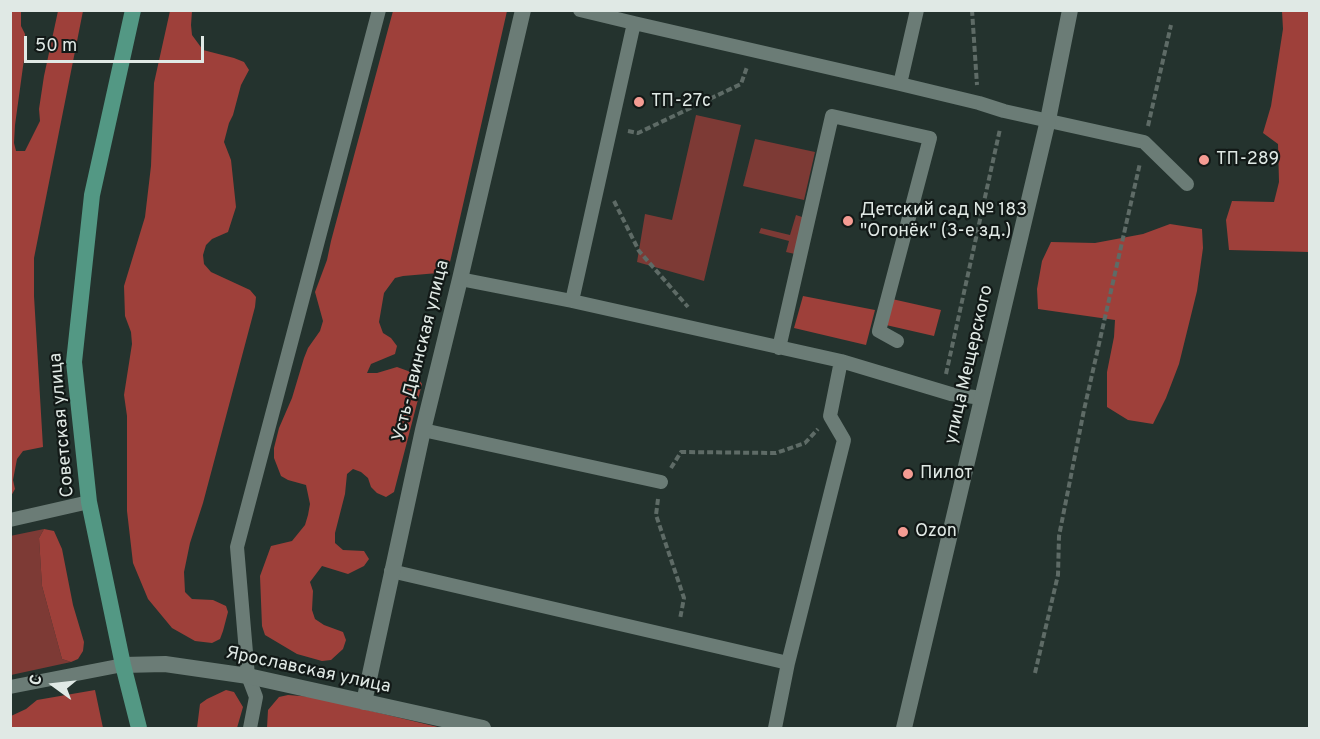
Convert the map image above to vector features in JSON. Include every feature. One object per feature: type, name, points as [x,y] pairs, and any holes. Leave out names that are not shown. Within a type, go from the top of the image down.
[{"type":"main road","name":"Советская улица","points":[[133,10],[92,195],[74,362],[89,502],[123,665],[140,729]]},
{"type":"street","name":"Усть-Двинская улица","points":[[364,702],[423,430],[523,10]]},
{"type":"street","name":"улица Мещерского","points":[[904,729],[1048,120],[1070,10]]},
{"type":"street","name":"Ярославская улица","points":[[123,665],[165,664],[248,676],[483,729]]},
{"type":"lane","points":[[250,729],[256,697],[248,676],[237,547],[379,10]]},
{"type":"lane","points":[[580,10],[1144,142],[1187,184]]},
{"type":"lane","points":[[900,84],[917,10]]},
{"type":"lane","points":[[572,301],[634,23]]},
{"type":"lane","points":[[779,348],[832,116],[930,138],[879,331],[897,341]]},
{"type":"lane","points":[[460,279],[572,301],[841,361],[942,392],[982,398]]},
{"type":"lane","points":[[775,729],[844,440],[830,416],[841,361]]},
{"type":"lane","points":[[423,430],[661,482]]},
{"type":"lane","points":[[10,520],[89,502]]},
{"type":"lane","points":[[391,571],[789,663]]},
{"type":"lane","points":[[10,687],[123,665]]},
{"type":"path","points":[[972,10],[974,61],[979,103]]},
{"type":"path","points":[[1035,673],[1058,575],[1059,536],[1084,410],[1171,25]]},
{"type":"path","points":[[609,127],[638,133],[741,84],[752,51]]},
{"type":"path","points":[[942,392],[1004,111]]},
{"type":"path","points":[[600,174],[639,250],[709,332]]},
{"type":"path","points":[[676,637],[684,598],[656,514],[661,482],[681,452],[776,453],[805,443],[830,416]]},
{"type":"shaded area","points":[[11,10],[21,11],[21,26],[25,34],[25,52],[15,125],[16,151],[25,151],[40,121],[39,109],[44,76],[58,11],[83,11],[34,258],[34,296],[43,447],[23,451],[17,459],[13,480],[15,489],[11,496]]},
{"type":"shaded area","points":[[170,11],[192,11],[192,35],[203,50],[244,62],[249,70],[241,85],[224,142],[231,160],[236,207],[228,232],[212,239],[206,245],[203,255],[204,264],[211,272],[250,290],[256,297],[184,572],[185,592],[192,599],[213,600],[226,606],[228,612],[220,639],[212,643],[195,641],[172,628],[148,599],[133,563],[127,511],[127,416],[124,395],[132,344],[131,332],[125,316],[124,286],[145,217],[151,166],[154,83]]},
{"type":"shaded area","points":[[393,11],[507,11],[450,262],[446,271],[395,278],[384,293],[379,322],[383,333],[397,346],[395,354],[371,364],[367,373],[377,373],[397,367],[416,376],[422,384],[394,492],[386,497],[371,487],[368,478],[361,472],[353,469],[347,474],[335,543],[343,550],[364,551],[369,559],[364,566],[348,574],[322,566],[310,582],[315,619],[343,632],[346,640],[343,649],[331,660],[322,661],[297,654],[265,635],[262,626],[260,576],[271,546],[292,541],[305,525],[308,515],[310,504],[306,485],[281,476],[274,458],[274,448],[304,358],[320,331],[323,321],[315,292],[327,260]]},
{"type":"shaded area","points":[[1282,11],[1309,11],[1309,252],[1229,250],[1226,220],[1232,201],[1274,202],[1279,182],[1278,144],[1263,133],[1271,106],[1283,29]]},
{"type":"shaded area","points":[[696,115],[741,125],[704,281],[637,262],[645,214],[672,220]]},
{"type":"shaded area","points":[[755,139],[815,152],[804,200],[743,186]]},
{"type":"shaded area","points":[[796,215],[805,218],[795,254],[786,252],[789,241],[759,233],[761,228],[790,235]]},
{"type":"shaded area","points":[[1170,224],[1202,229],[1203,248],[1197,291],[1179,364],[1153,424],[1128,420],[1107,407],[1107,372],[1115,320],[1038,309],[1037,289],[1042,261],[1051,242],[1095,243],[1143,234]]},
{"type":"shaded area","points":[[803,296],[875,310],[866,345],[794,328]]},
{"type":"shaded area","points":[[892,299],[941,310],[934,336],[886,325]]},
{"type":"shaded area","points":[[44,529],[39,538],[42,586],[62,659],[71,662],[11,675],[10,536]]},
{"type":"shaded area","points":[[44,529],[54,531],[62,549],[73,605],[84,642],[83,651],[78,659],[71,662],[62,659],[42,586],[39,538]]},
{"type":"shaded area","points":[[95,690],[103,728],[11,728],[11,716],[26,709],[37,700]]},
{"type":"shaded area","points":[[226,690],[234,692],[243,707],[237,728],[197,728],[200,704]]},
{"type":"shaded area","points":[[288,695],[313,697],[442,728],[267,728],[268,710],[279,697]]},
{"type":"place","name":"ТП-27c","points":[[639,102]]},
{"type":"place","name":"ТП-289","points":[[1204,160]]},
{"type":"place","name":"Детский сад № 183 \"Огонёк\" (3-е зд.)","points":[[848,221]]},
{"type":"place","name":"Пилот","points":[[908,474]]},
{"type":"place","name":"Ozon","points":[[903,532]]}]
